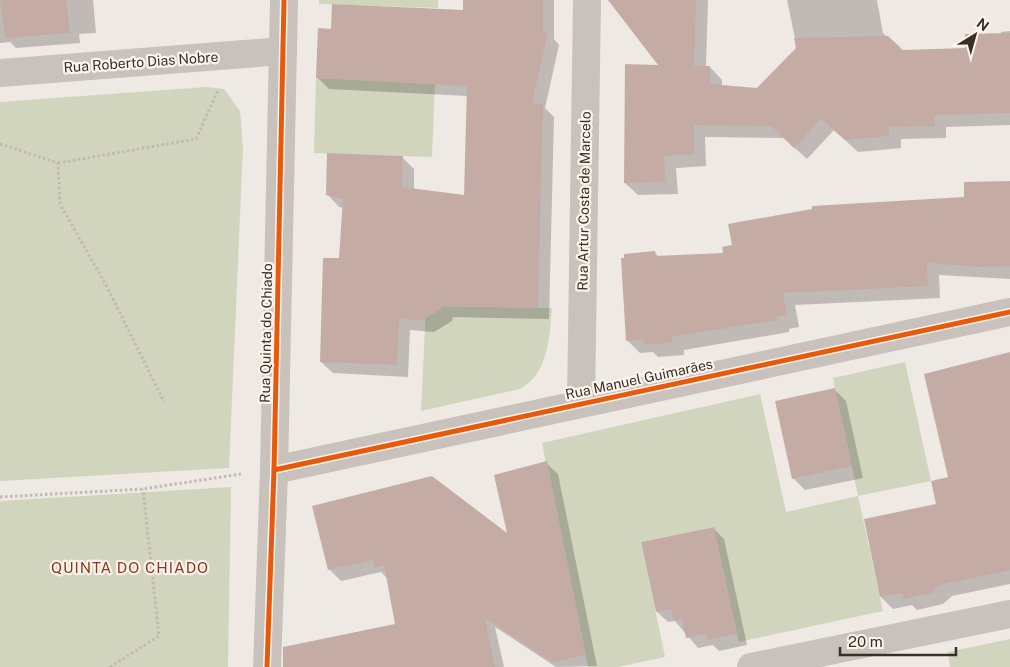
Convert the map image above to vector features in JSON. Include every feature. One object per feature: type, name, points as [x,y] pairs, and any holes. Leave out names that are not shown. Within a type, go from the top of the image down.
[{"type":"street","name":"Rua Quinta do Chiado","points":[[267,667],[274,470],[284,0]]},
{"type":"street","name":"Rua Artur Costa de Marcelo","points":[[581,402],[587,0]]},
{"type":"street","name":"Rua Roberto Dias Nobre","points":[[0,73],[283,51]]},
{"type":"street","name":"Rua Manuel Guimarães","points":[[274,470],[581,402],[1010,312]]},
{"type":"street","points":[[751,667],[1010,614]]},
{"type":"path","points":[[0,144],[58,163],[196,139],[232,55]]},
{"type":"path","points":[[58,163],[60,204],[107,287],[164,402]]},
{"type":"path","points":[[0,497],[142,489],[274,470]]},
{"type":"path","points":[[110,667],[159,636],[142,489]]},
{"type":"green space","points":[[319,0],[438,0],[438,8],[319,4]]},
{"type":"green space","points":[[316,78],[435,84],[432,157],[314,153]]},
{"type":"green space","points":[[206,87],[224,89],[240,111],[243,147],[229,468],[0,481],[0,102]]},
{"type":"green space","points":[[426,306],[552,308],[546,353],[537,374],[520,389],[421,411]]},
{"type":"green space","points":[[905,362],[931,481],[858,496],[833,378]]},
{"type":"green space","points":[[760,394],[786,512],[858,496],[883,611],[739,642],[713,527],[641,542],[665,657],[618,667],[588,667],[542,443]]},
{"type":"green space","points":[[231,487],[228,667],[0,667],[0,501]]},
{"type":"green space","points":[[1010,639],[1010,667],[950,667],[948,652]]},
{"type":"building","points":[[0,0],[66,0],[70,33],[5,38]]},
{"type":"building","points":[[463,0],[543,0],[543,32],[548,32],[532,103],[543,104],[538,308],[441,306],[441,309],[422,320],[399,319],[397,365],[320,362],[323,258],[339,258],[343,199],[326,195],[327,153],[403,156],[402,187],[464,195],[467,86],[316,78],[318,28],[331,29],[332,4],[463,10]]},
{"type":"building","points":[[608,0],[696,0],[694,66],[710,66],[710,84],[757,88],[796,48],[794,38],[888,36],[903,50],[965,48],[965,34],[1010,33],[1010,113],[934,115],[935,126],[889,127],[889,136],[845,140],[821,119],[794,148],[771,126],[694,125],[694,154],[664,156],[666,182],[624,183],[625,64],[658,65]]},
{"type":"building","points":[[1010,181],[1010,266],[982,267],[927,263],[928,286],[783,293],[787,315],[777,317],[777,320],[672,337],[672,343],[645,345],[644,339],[626,341],[621,258],[624,258],[624,254],[655,251],[656,256],[723,253],[722,247],[732,245],[728,224],[812,209],[812,206],[964,197],[964,182]]},
{"type":"building","points":[[1010,352],[1010,570],[940,585],[931,593],[904,599],[902,593],[880,597],[864,519],[936,504],[931,481],[948,477],[924,374]]},
{"type":"building","points":[[835,388],[852,466],[792,479],[775,401]]},
{"type":"building","points":[[547,461],[586,655],[552,662],[485,618],[495,667],[283,667],[283,647],[395,624],[384,565],[375,568],[373,560],[328,570],[312,506],[432,476],[507,533],[494,475]]},
{"type":"building","points":[[714,527],[737,634],[707,640],[706,634],[686,638],[682,619],[674,621],[671,609],[656,612],[641,542]]},
{"type":"cycle path","points":[[267,667],[274,470],[284,0]]},
{"type":"cycle path","points":[[274,470],[1010,312]]},
{"type":"district","name":"QUINTA DO CHIADO","points":[[130,568]]}]
